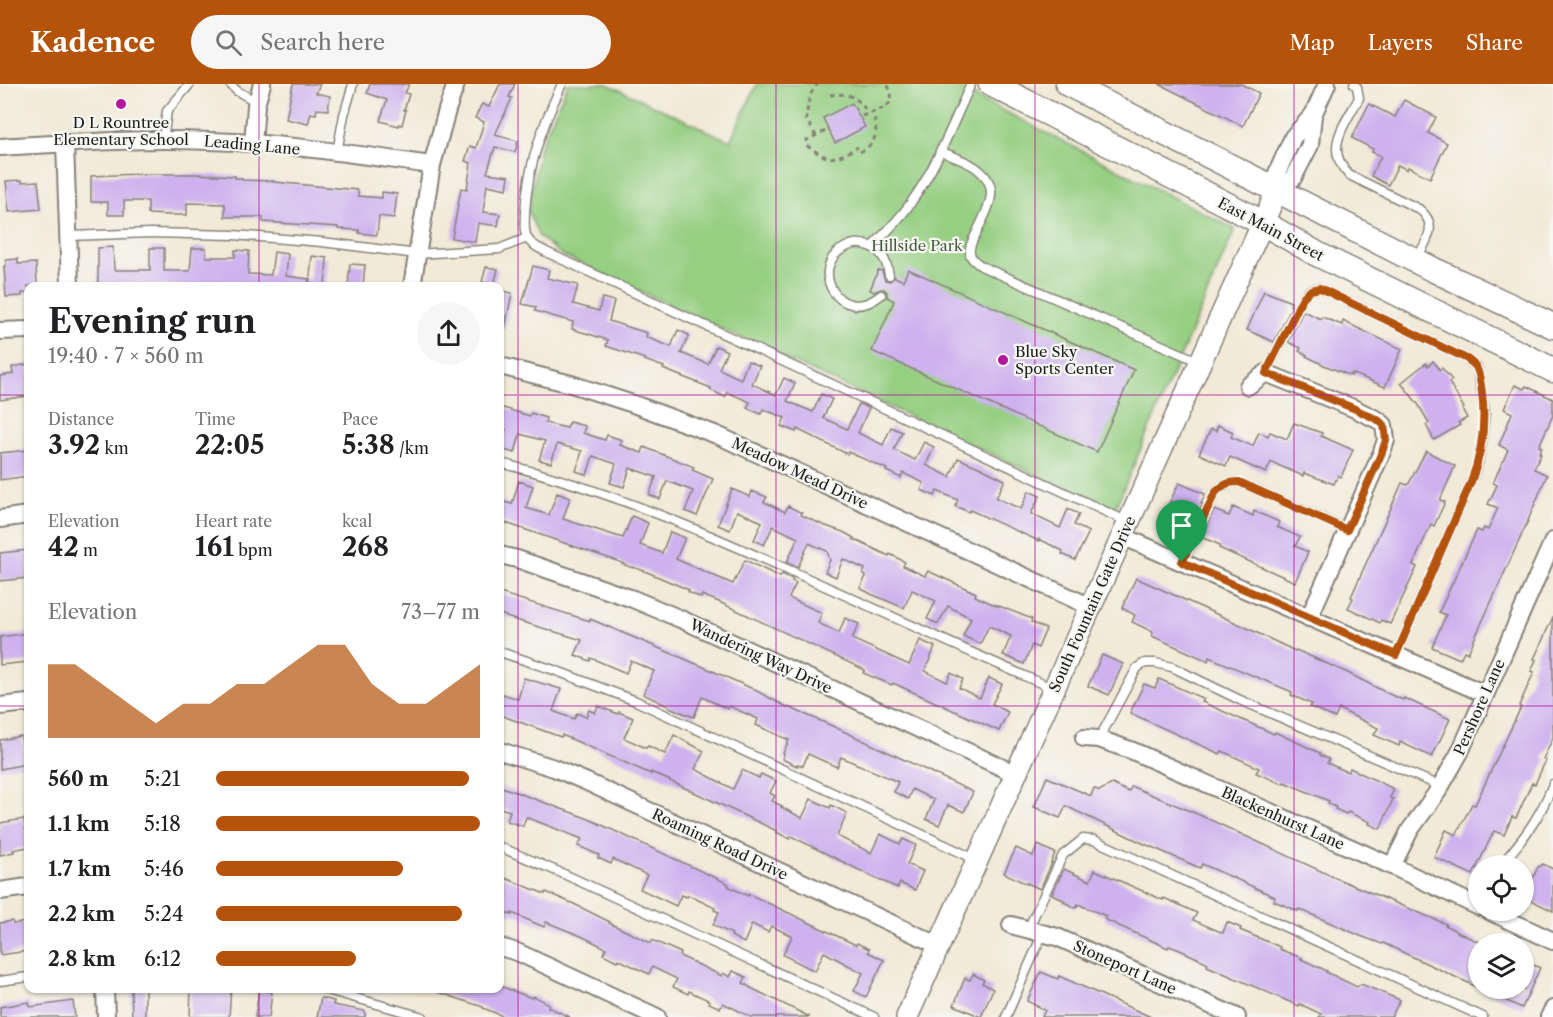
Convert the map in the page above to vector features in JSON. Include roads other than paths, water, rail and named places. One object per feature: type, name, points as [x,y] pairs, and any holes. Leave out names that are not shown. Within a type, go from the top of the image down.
[{"type":"main road","name":"East Main Street","points":[[992,84],[1317,254],[1553,370]]},
{"type":"main road","points":[[1068,84],[1416,261],[1553,326]]},
{"type":"street","points":[[253,144],[261,84]]},
{"type":"street","points":[[413,282],[432,165],[456,84]]},
{"type":"street","points":[[1277,191],[1277,173],[1293,136],[1313,115],[1327,84]]},
{"type":"street","name":"Leading Lane","points":[[0,147],[116,140],[212,141],[337,152],[432,165]]},
{"type":"street","points":[[65,143],[70,282]]},
{"type":"street","name":"South Fountain Gate Drive","points":[[906,1017],[1277,191]]},
{"type":"street","points":[[0,331],[24,330]]},
{"type":"street","name":"Meadow Mead Drive","points":[[504,367],[636,405],[717,435],[1091,607]]},
{"type":"street","points":[[1248,386],[1266,373],[1353,408],[1384,425],[1386,440],[1382,452],[1309,618]]},
{"type":"street","points":[[0,519],[24,516]]},
{"type":"street","points":[[1125,529],[1182,562],[1485,694]]},
{"type":"street","name":"Pershore Lane","points":[[1392,866],[1410,830],[1460,752],[1553,541]]},
{"type":"street","name":"Wandering Way Drive","points":[[504,556],[633,599],[683,620],[1016,774]]},
{"type":"street","points":[[0,706],[24,703]]},
{"type":"street","name":"Blackenhurst Lane","points":[[1092,739],[1133,751],[1468,900]]},
{"type":"street","name":"Roaming Road Drive","points":[[504,752],[554,768],[587,782],[938,945]]},
{"type":"street","points":[[0,891],[24,887]]},
{"type":"street","name":"Blackenhurst Lane","points":[[1512,921],[1553,941]]},
{"type":"street","name":"Stoneport Lane","points":[[1011,925],[1057,937],[1218,1013],[1237,1017]]},
{"type":"street","points":[[504,948],[517,952],[657,1017]]},
{"type":"street","points":[[105,993],[106,1017]]},
{"type":"street","points":[[1549,1017],[1553,1009]]},
{"type":"lane","points":[[163,140],[168,111],[190,84]]},
{"type":"lane","points":[[230,84],[237,91],[257,102]]},
{"type":"lane","points":[[337,152],[353,84]]},
{"type":"lane","points":[[562,84],[541,131],[532,158],[524,228],[526,238],[531,243],[864,399],[1125,529]]},
{"type":"lane","points":[[872,247],[913,201],[931,171],[971,84]]},
{"type":"lane","points":[[1354,84],[1357,87],[1359,98],[1338,138],[1337,159],[1349,176],[1424,213],[1430,224],[1429,237],[1416,261]]},
{"type":"lane","points":[[940,151],[974,166],[989,183],[992,196],[971,244],[972,259],[981,266],[1200,362]]},
{"type":"lane","points":[[69,236],[151,233],[233,235],[322,242],[417,254],[499,249],[526,238]]},
{"type":"lane","points":[[881,295],[873,302],[863,305],[853,305],[843,301],[830,285],[829,265],[834,255],[842,248],[851,244],[862,244],[872,247],[885,258],[889,275]]},
{"type":"lane","points":[[1266,373],[1303,297],[1311,290],[1320,288],[1467,359],[1477,367],[1485,413],[1478,463],[1396,655]]},
{"type":"lane","points":[[504,464],[535,471],[636,505],[713,536],[1054,689]]},
{"type":"lane","points":[[1182,562],[1215,493],[1220,486],[1231,482],[1239,482],[1347,530]]},
{"type":"lane","points":[[504,653],[636,701],[977,860]]},
{"type":"lane","points":[[1092,739],[1137,668],[1145,663],[1155,663],[1172,667],[1250,704],[1440,786]]},
{"type":"lane","points":[[1509,855],[1537,817],[1553,784]]},
{"type":"lane","points":[[1006,1017],[1062,855],[1083,839],[1094,840],[1483,1017]]},
{"type":"lane","points":[[504,849],[874,1017]]},
{"type":"lane","points":[[0,981],[24,978]]},
{"type":"lane","points":[[338,993],[423,1017]]},
{"type":"place","name":"D L Rountree Elementary School","points":[[121,104]]},
{"type":"place","name":"Blue Sky Sports Center","points":[[1003,360]]},
{"type":"park label","name":"Hillside Park","points":[[917,245]]}]
